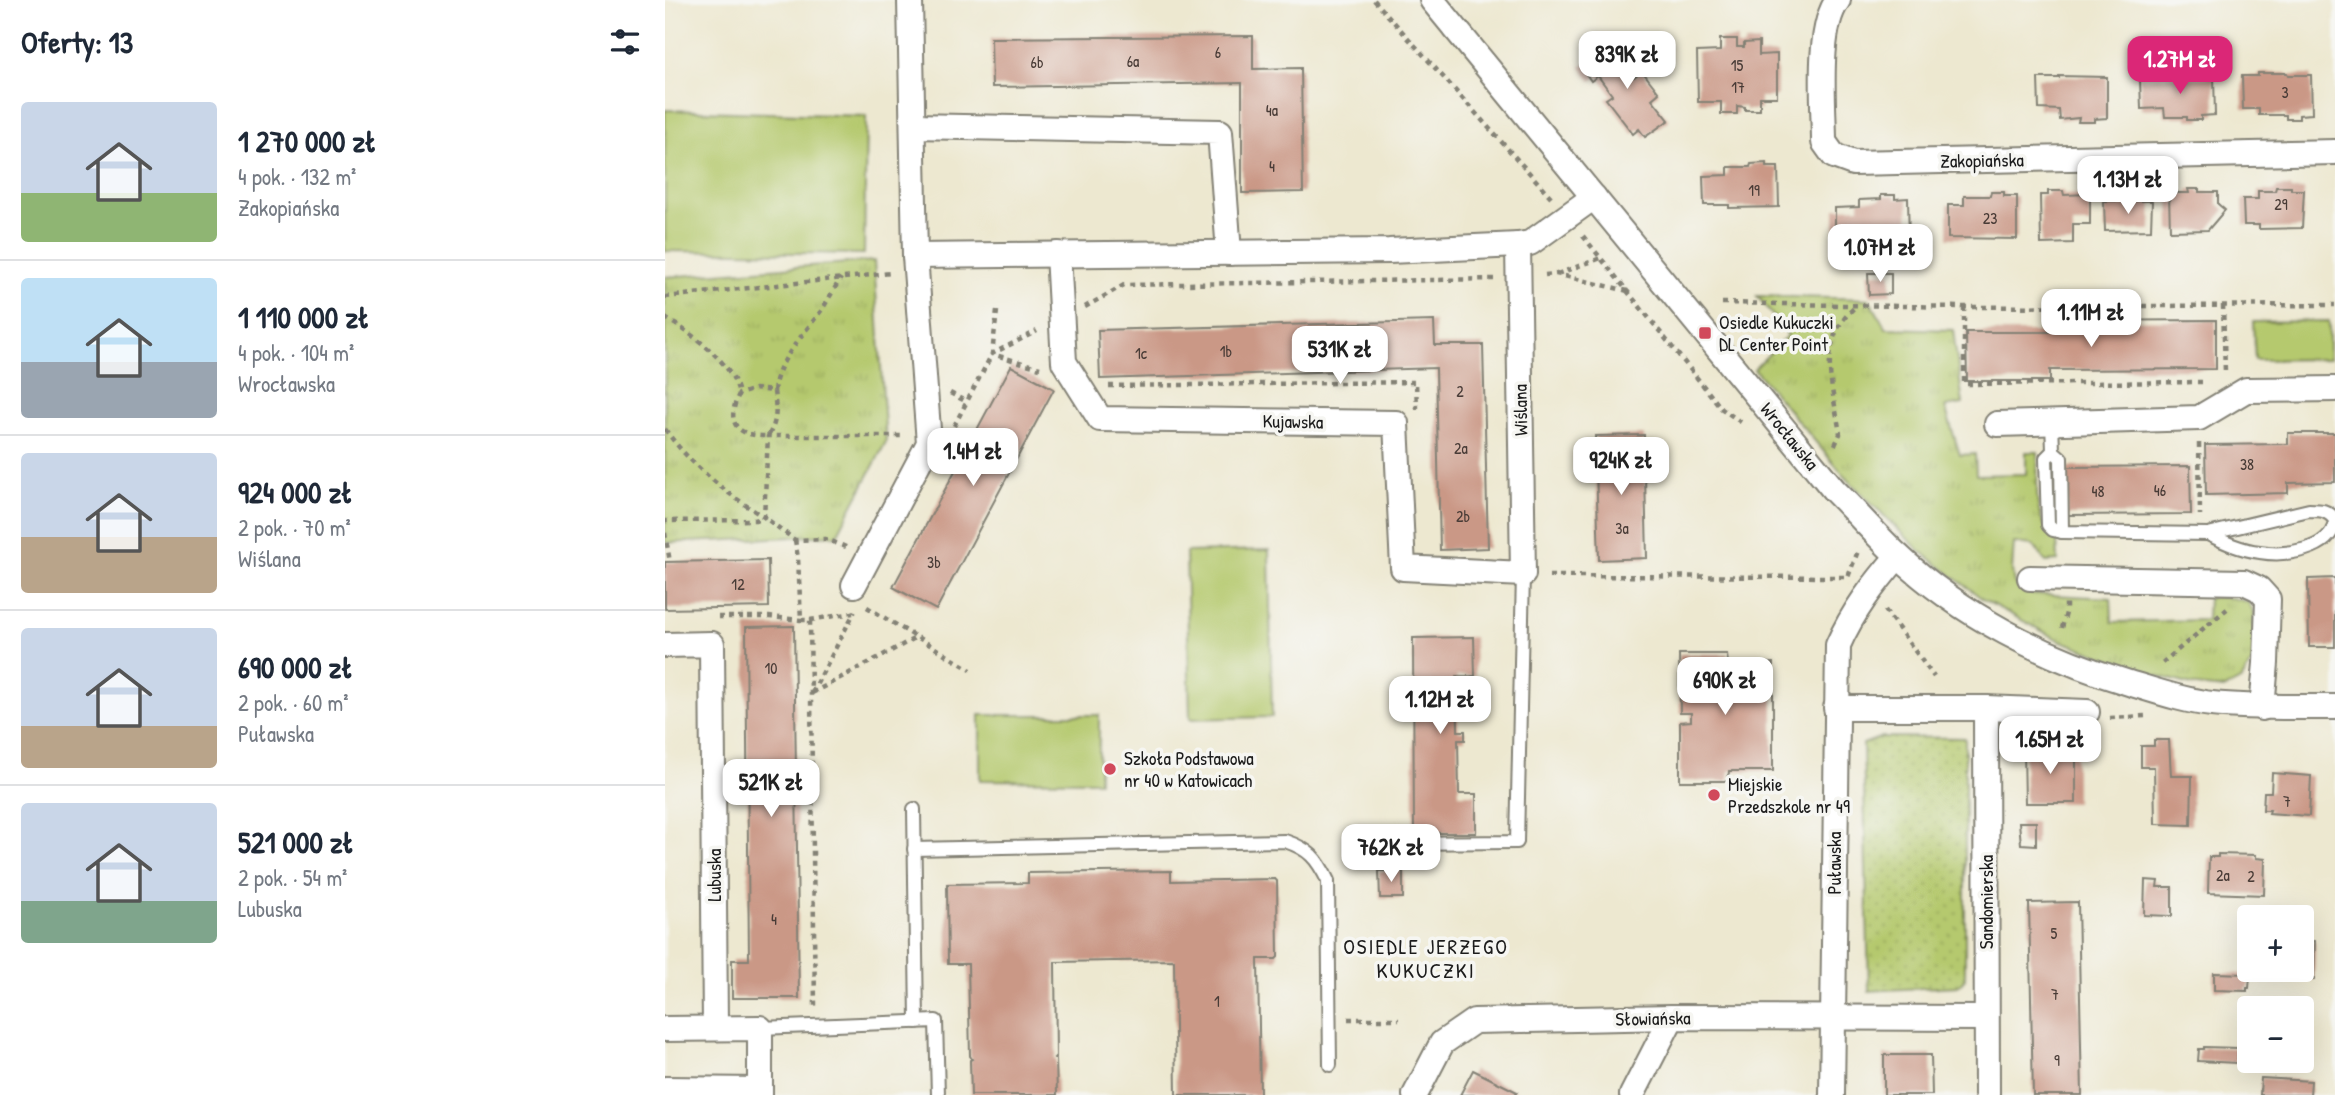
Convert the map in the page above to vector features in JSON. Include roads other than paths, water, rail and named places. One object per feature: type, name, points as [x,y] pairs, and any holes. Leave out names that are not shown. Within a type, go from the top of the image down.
[{"type":"street","points":[[854,585],[929,443],[916,264],[910,0]]},
{"type":"street","name":"Zakopiańska","points":[[1838,0],[1833,6],[1825,32],[1824,142],[1834,156],[1853,163],[2335,152]]},
{"type":"street","name":"Wrocławska","points":[[1438,2],[1834,490],[1898,556],[1936,587],[1977,616],[2049,654],[2093,672],[2162,693],[2209,704],[2262,708],[2335,707]]},
{"type":"street","points":[[913,126],[1220,132],[1229,253]]},
{"type":"street","points":[[916,264],[1058,254],[1389,251],[1518,245],[1530,243],[1594,197]]},
{"type":"street","name":"Wiślana","points":[[1518,245],[1533,575]]},
{"type":"street","name":"Kujawska","points":[[1058,254],[1063,362],[1100,419],[1396,422],[1403,568],[1533,575]]},
{"type":"street","points":[[1997,424],[2199,418],[2246,390],[2335,389]]},
{"type":"street","name":"Puławska","points":[[1833,1018],[1838,645],[1866,593],[1898,556]]},
{"type":"street","points":[[2030,578],[2244,582],[2253,586],[2268,598],[2262,708]]},
{"type":"street","name":"Lubuska","points":[[665,645],[712,644],[715,1028]]},
{"type":"street","points":[[1836,708],[1986,708],[2087,712]]},
{"type":"street","name":"Sandomierska","points":[[1986,708],[1987,1095]]},
{"type":"street","points":[[1632,1095],[1672,1017]]},
{"type":"street","name":"Słowiańska","points":[[1415,1095],[1442,1043],[1474,1021],[1672,1017],[1986,1018]]},
{"type":"street","points":[[1832,1095],[1833,1018]]},
{"type":"street","points":[[665,1028],[760,1028],[760,1092],[665,1089]]},
{"type":"lane","points":[[2052,422],[2053,451],[2061,458],[2062,533],[2204,534],[2309,510],[2330,513],[2335,521],[2333,531],[2317,546],[2294,551],[2261,553],[2204,534]]},
{"type":"lane","points":[[1394,844],[1517,842],[1533,575]]},
{"type":"lane","points":[[913,809],[917,1022]]},
{"type":"lane","points":[[914,849],[1285,841],[1303,847],[1320,863],[1328,881],[1330,1065]]},
{"type":"lane","points":[[760,1028],[936,1021],[938,1095]]},
{"type":"place","name":"Osiedle Kukuczki DL Center Point","points":[[1705,333]]},
{"type":"place","name":"Szkoła Podstawowa nr 40 w Katowicach","points":[[1110,769]]},
{"type":"place","name":"Miejskie Przedszkole nr 49","points":[[1714,795]]},
{"type":"district","name":"OSIEDLE JERZEGO KUKUCZKI","points":[[1426,959]]}]
